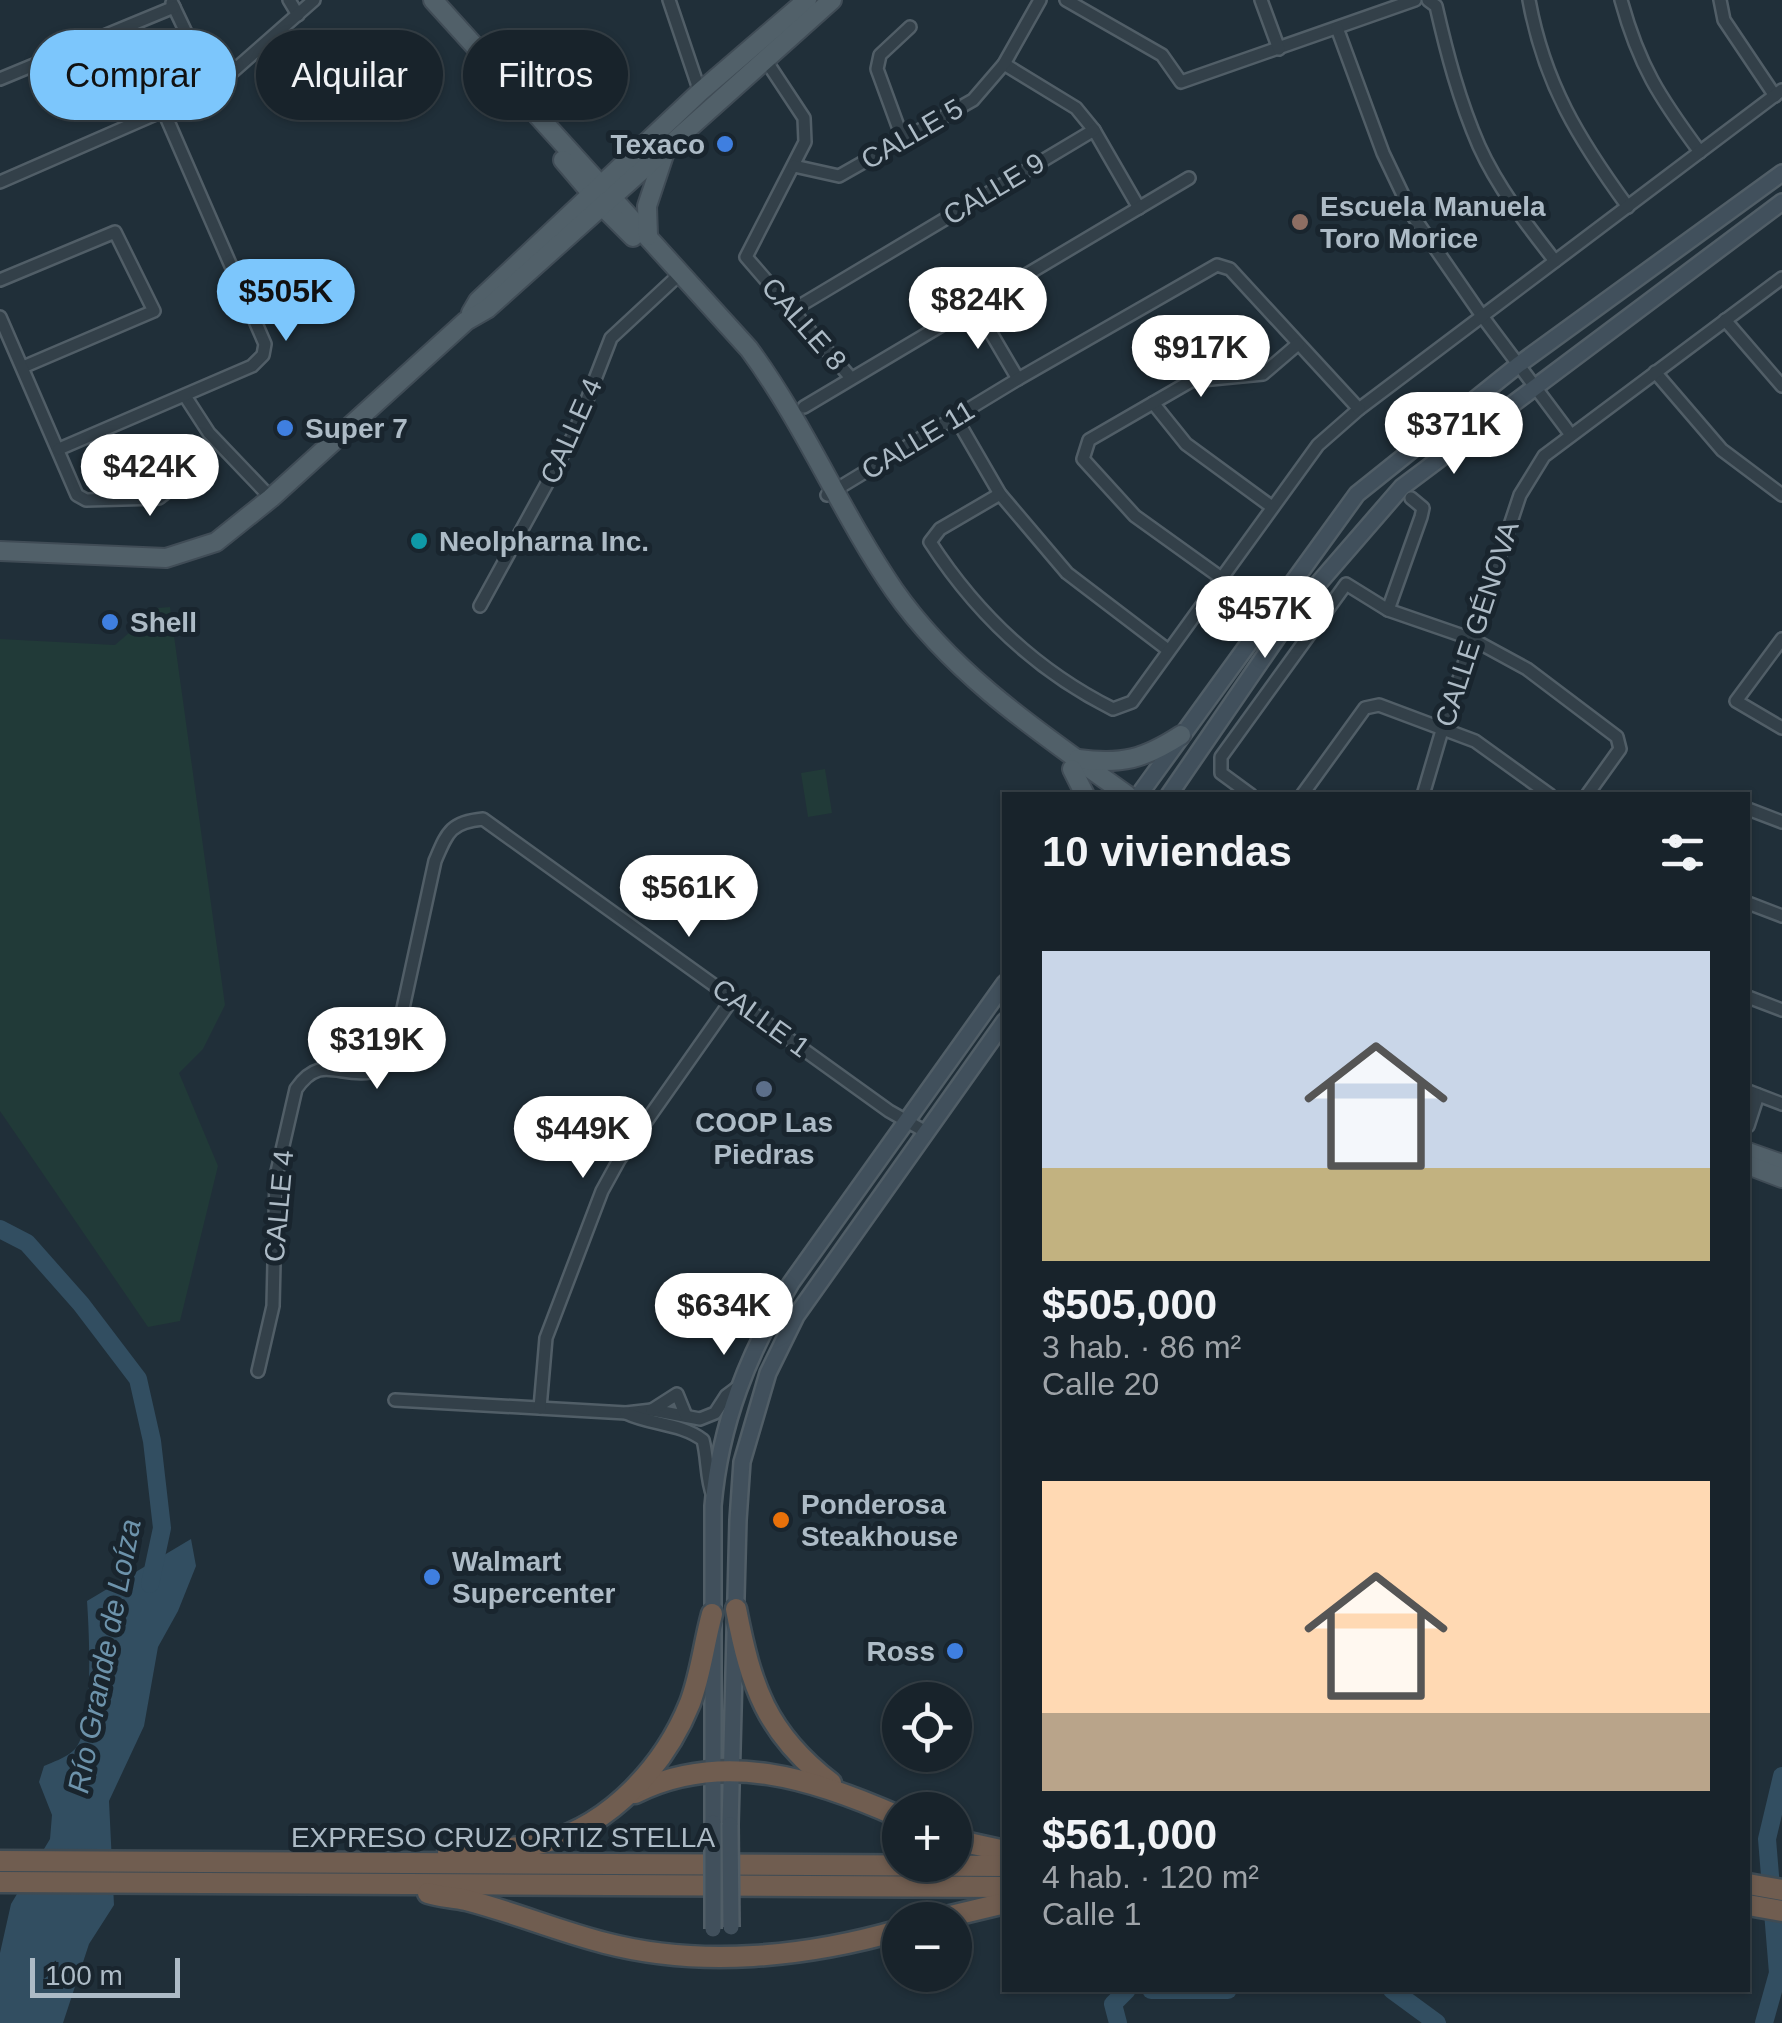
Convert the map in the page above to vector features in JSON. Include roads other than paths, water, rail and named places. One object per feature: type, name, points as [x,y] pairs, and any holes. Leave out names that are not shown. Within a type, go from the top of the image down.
[{"type":"highway","points":[[736,1609],[751,1676],[774,1727],[792,1749],[840,1790]]},
{"type":"highway","points":[[628,1796],[660,1756],[689,1704],[712,1614]]},
{"type":"highway","points":[[402,1874],[440,1852],[517,1848],[561,1838],[602,1816],[628,1796],[669,1777],[723,1771],[787,1777],[840,1790],[882,1810]]},
{"type":"highway","points":[[972,1844],[1002,1851]]},
{"type":"highway","name":"EXPRESO CRUZ ORTIZ STELLA","points":[[0,1860],[189,1862],[402,1874],[1002,1888]]},
{"type":"highway","name":"EXPRESO CRUZ ORTIZ STELLA","points":[[0,1882],[1002,1866]]},
{"type":"highway","points":[[402,1874],[618,1946],[722,1956],[816,1950],[882,1934]]},
{"type":"highway","points":[[1750,1884],[1782,1890]]},
{"type":"highway","points":[[972,1911],[1002,1904]]},
{"type":"highway","points":[[1750,1905],[1782,1911]]},
{"type":"main road","points":[[419,0],[578,168],[602,170],[633,156]]},
{"type":"main road","points":[[434,0],[624,226],[762,367],[831,492],[893,588],[930,636],[1104,792]]},
{"type":"main road","points":[[602,196],[633,156],[806,0]]},
{"type":"main road","points":[[0,552],[166,558],[216,542],[271,498],[466,320],[478,301],[602,196],[668,148],[832,0]]},
{"type":"main road","points":[[648,236],[647,206],[668,148]]},
{"type":"main road","points":[[567,228],[578,168]]},
{"type":"main road","points":[[1141,792],[1356,494],[1518,364],[1782,173]]},
{"type":"main road","points":[[602,196],[648,236],[677,276]]},
{"type":"main road","points":[[1171,792],[1298,607],[1402,487],[1782,202]]},
{"type":"main road","points":[[567,228],[602,221],[624,226]]},
{"type":"main road","points":[[1074,764],[1120,762],[1143,756],[1181,735]]},
{"type":"main road","points":[[1074,764],[1084,792]]},
{"type":"main road","points":[[1074,764],[1121,792]]},
{"type":"main road","points":[[723,1771],[712,1614],[714,1498],[720,1454],[738,1387],[764,1328],[791,1282],[1002,987]]},
{"type":"main road","points":[[722,1956],[713,1929],[736,1609],[742,1462],[768,1372],[796,1316],[1002,1025]]},
{"type":"main road","points":[[1750,1153],[1782,1164]]},
{"type":"main road","points":[[1750,1167],[1782,1178]]},
{"type":"main road","points":[[722,1824],[731,1927],[722,1956]]},
{"type":"street","points":[[288,0],[298,15]]},
{"type":"street","points":[[236,69],[314,0]]},
{"type":"street","points":[[669,0],[700,92]]},
{"type":"street","name":"CALLE 5","points":[[794,166],[839,176],[973,100],[1004,64],[1040,0]]},
{"type":"street","points":[[1066,0],[1162,55],[1181,82],[1415,0]]},
{"type":"street","points":[[1261,0],[1279,48]]},
{"type":"street","points":[[1428,0],[1436,6],[1451,72],[1480,148],[1512,204],[1555,262]]},
{"type":"street","points":[[1528,0],[1554,91],[1584,146],[1628,207]]},
{"type":"street","points":[[1621,0],[1636,55],[1663,102],[1700,152]]},
{"type":"street","points":[[1000,494],[940,529],[930,542],[954,580],[1009,640],[1091,698],[1113,709],[1132,702],[1318,445],[1358,409],[1779,93],[1724,20],[1720,0]]},
{"type":"street","points":[[0,79],[173,3],[186,30]]},
{"type":"street","points":[[903,140],[877,68],[880,55],[910,27]]},
{"type":"street","points":[[1338,28],[1383,154],[1412,216],[1571,435]]},
{"type":"street","name":"CALLE 8","points":[[765,59],[804,118],[805,142],[746,257],[851,378]]},
{"type":"street","points":[[1004,64],[1076,108],[1094,130],[1140,208]]},
{"type":"street","points":[[0,182],[145,120]]},
{"type":"street","points":[[59,449],[252,366],[263,356],[265,344],[167,120]]},
{"type":"street","name":"CALLE 9","points":[[791,310],[1094,130]]},
{"type":"street","name":"CALLE 8","points":[[804,408],[1189,178]]},
{"type":"street","points":[[0,280],[115,232],[154,311],[22,367]]},
{"type":"street","name":"CALLE 11","points":[[831,492],[1217,265],[1230,270],[1298,344]]},
{"type":"street","name":"CALLE 4","points":[[480,606],[573,436],[611,338],[677,276]]},
{"type":"street","name":"CALLE GÉNOVA","points":[[1425,792],[1520,494],[1544,456],[1782,278]]},
{"type":"street","points":[[974,304],[1018,379]]},
{"type":"street","points":[[0,316],[77,495],[86,500],[159,498],[172,488]]},
{"type":"street","points":[[1724,320],[1782,386]]},
{"type":"street","points":[[1220,577],[1135,516],[1083,459],[1089,440],[1191,381],[1262,374],[1298,344],[1358,409]]},
{"type":"street","points":[[1654,372],[1722,450],[1782,495]]},
{"type":"street","points":[[186,396],[209,433],[271,498]]},
{"type":"street","points":[[1153,404],[1186,444],[1272,507]]},
{"type":"street","points":[[956,418],[1000,494],[1067,573],[1168,650]]},
{"type":"street","points":[[1388,610],[1423,508],[1411,498]]},
{"type":"street","points":[[1247,792],[1221,774],[1221,757],[1346,584],[1388,610],[1472,640],[1527,669],[1617,737],[1620,749],[1589,792]]},
{"type":"street","points":[[1782,639],[1736,701],[1782,728]]},
{"type":"street","points":[[1304,792],[1366,708],[1379,706],[1476,740],[1546,792]]},
{"type":"street","points":[[1750,810],[1782,822]]},
{"type":"street","name":"CALLE 1","points":[[447,832],[464,821],[483,819],[926,1132]]},
{"type":"street","name":"CALLE 4","points":[[258,1371],[272,1306],[276,1176],[296,1089],[305,1077],[322,1068],[372,1072],[392,1059],[435,861],[447,832]]},
{"type":"street","points":[[1750,904],[1782,916]]},
{"type":"street","points":[[540,1408],[546,1338],[602,1191],[619,1160],[734,998]]},
{"type":"street","points":[[1750,998],[1782,1010]]},
{"type":"street","points":[[1753,1094],[1782,1104]]},
{"type":"street","points":[[395,1400],[626,1413],[652,1410],[700,1419],[715,1413],[726,1396],[738,1387]]},
{"type":"street","points":[[652,1410],[677,1394],[686,1416]]},
{"type":"street","points":[[626,1413],[680,1428],[703,1440],[710,1465],[708,1483],[714,1498]]},
{"type":"water","name":"Río Grande de Loíza","points":[[191,1539],[196,1566],[158,1647],[144,1726],[109,1801],[114,1905],[89,1944],[63,2023],[0,2023],[0,1953],[11,1904],[50,1839],[52,1815],[39,1782],[44,1766],[73,1751],[85,1724],[89,1680],[87,1601]]},
{"type":"waterway","name":"Río Grande de Loíza","points":[[0,1229],[27,1243],[81,1304],[138,1379],[152,1441],[162,1528],[150,1584]]},
{"type":"waterway","points":[[1764,2023],[1778,1973],[1767,1839],[1782,1776]]},
{"type":"waterway","points":[[1118,2023],[1113,2004],[1125,1992]]},
{"type":"waterway","points":[[1395,1992],[1437,2023]]},
{"type":"place","name":"Texaco","points":[[725,144]]},
{"type":"place","name":"Escuela Manuela Toro Morice","points":[[1300,222]]},
{"type":"place","name":"Super 7","points":[[285,428]]},
{"type":"place","name":"Neolpharna Inc.","points":[[419,541]]},
{"type":"place","name":"Shell","points":[[110,622]]},
{"type":"place","name":"COOP Las Piedras","points":[[764,1089]]},
{"type":"place","name":"Ponderosa Steakhouse","points":[[781,1520]]},
{"type":"place","name":"Walmart Supercenter","points":[[432,1577]]},
{"type":"place","name":"Ross","points":[[955,1651]]}]
